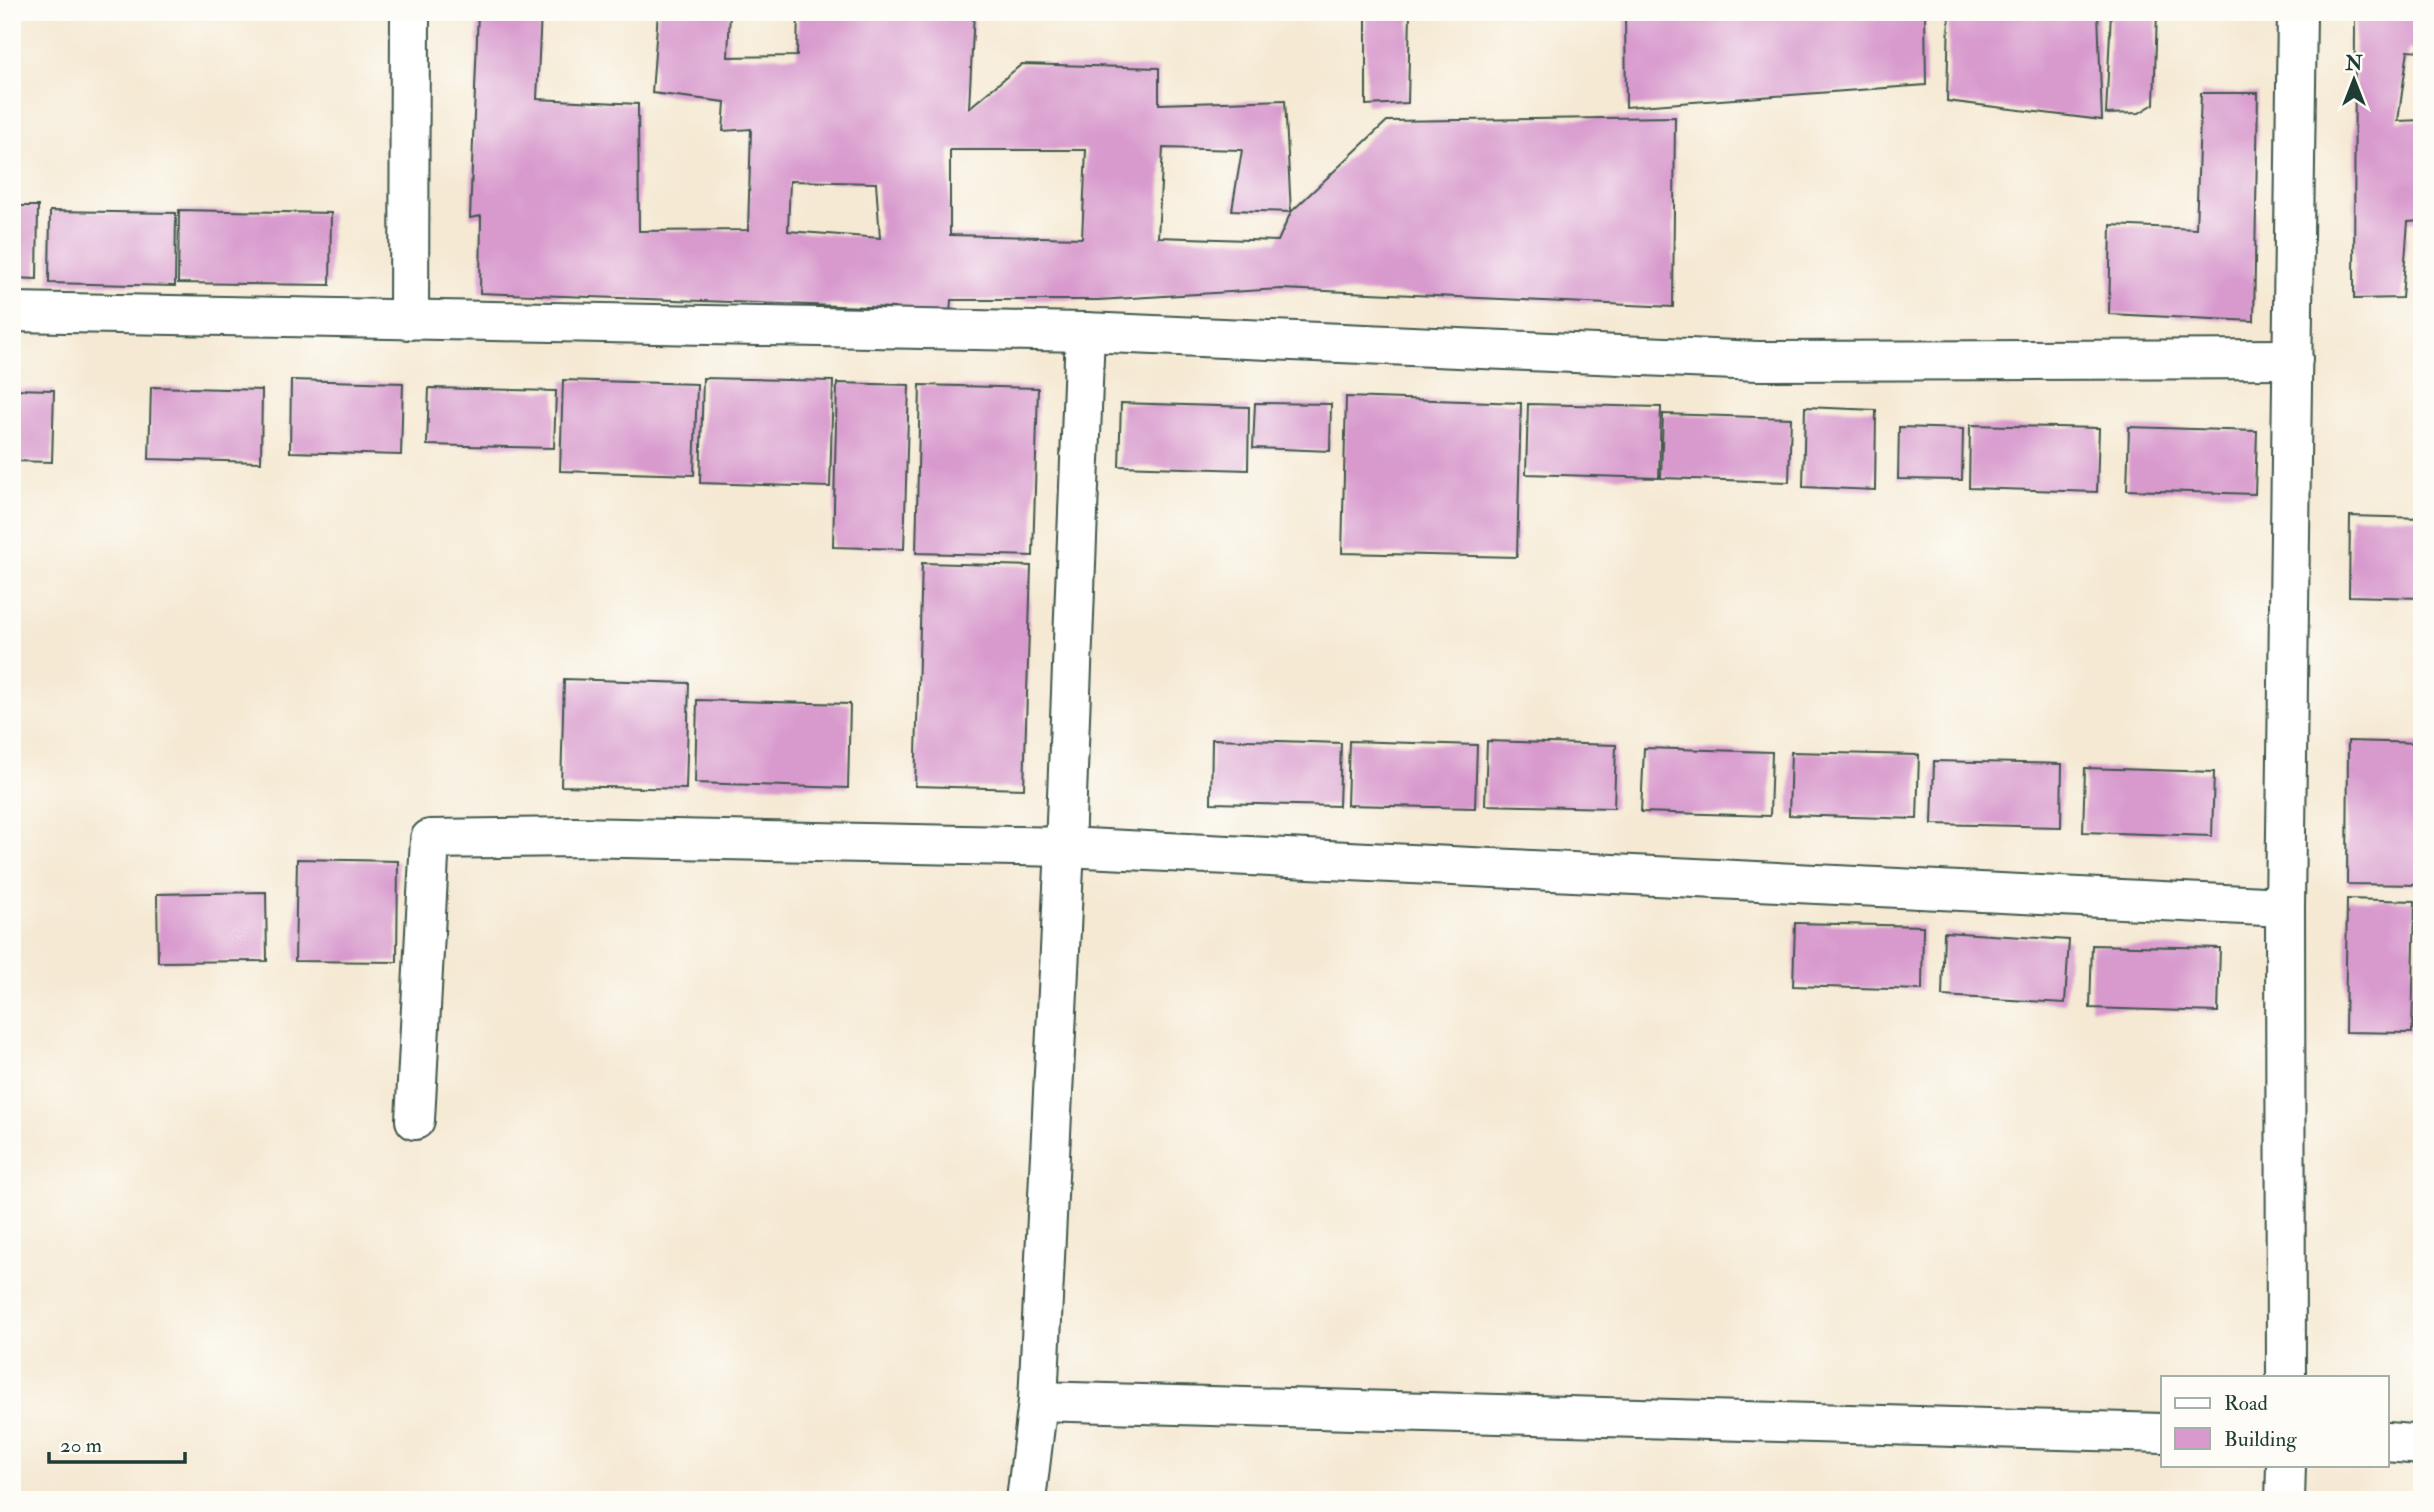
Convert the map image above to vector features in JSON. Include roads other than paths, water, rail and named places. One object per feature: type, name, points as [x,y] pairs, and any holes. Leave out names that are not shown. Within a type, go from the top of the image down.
[{"type":"street","points":[[409,320],[410,12]]},
{"type":"street","points":[[2286,1376],[2285,907],[2297,12]]},
{"type":"street","points":[[12,312],[1085,332],[1758,361],[2293,359]]},
{"type":"street","points":[[1026,1500],[1038,1401],[1065,847],[1085,332]]},
{"type":"street","points":[[415,1120],[430,839],[575,837],[1065,847],[2285,907]]},
{"type":"street","points":[[1038,1401],[2161,1433]]},
{"type":"street","points":[[2388,1442],[2422,1445]]},
{"type":"street","points":[[2285,1500],[2286,1466]]}]
